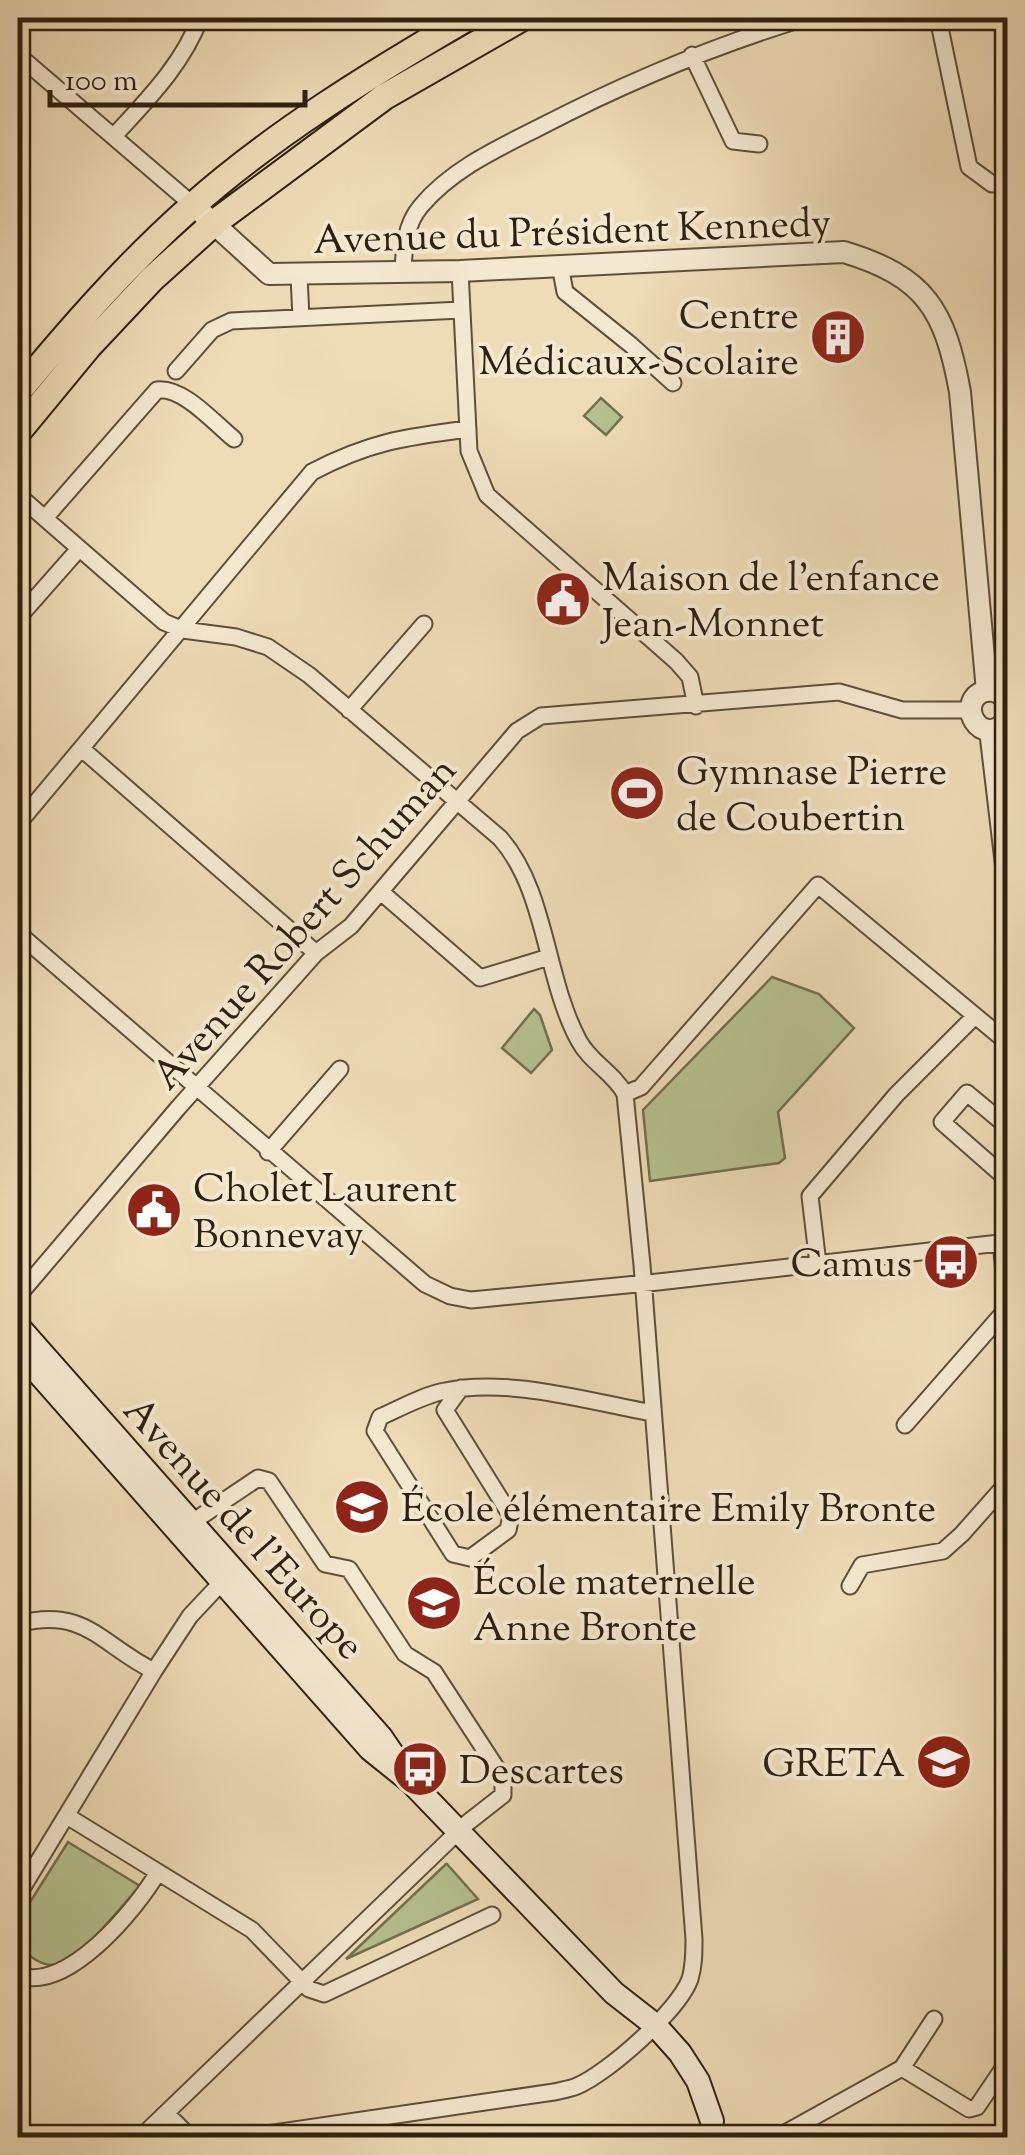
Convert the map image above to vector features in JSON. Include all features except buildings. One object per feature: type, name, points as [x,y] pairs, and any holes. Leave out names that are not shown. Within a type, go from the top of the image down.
[{"type":"main road","points":[[18,392],[128,266],[194,205],[370,75],[467,18]]},
{"type":"main road","points":[[18,432],[88,346],[152,279],[214,223],[384,97],[522,18]]},
{"type":"main road","name":"Avenue de l’Europe","points":[[18,1326],[381,1737],[411,1782]]},
{"type":"main road","name":"Avenue de l’Europe","points":[[18,1350],[370,1749],[411,1782],[651,2030],[717,2129]]},
{"type":"street","points":[[114,136],[161,84],[200,18]]},
{"type":"street","points":[[403,271],[407,232],[418,209],[444,183],[484,155],[692,55],[805,18]]},
{"type":"street","points":[[938,18],[969,168],[992,184]]},
{"type":"street","points":[[18,55],[194,205]]},
{"type":"street","points":[[692,55],[732,141],[758,144]]},
{"type":"street","name":"Avenue du Président Kennedy","points":[[194,205],[269,274],[460,271],[844,252],[879,263],[911,282],[935,311],[952,351],[960,392],[986,691]]},
{"type":"street","points":[[560,265],[565,292],[673,383]]},
{"type":"street","points":[[460,271],[469,451],[486,495],[676,662],[690,678],[696,706]]},
{"type":"street","points":[[299,276],[301,318]]},
{"type":"street","points":[[176,371],[220,324],[461,310]]},
{"type":"street","points":[[45,518],[157,390],[182,397],[234,439]]},
{"type":"street","points":[[18,824],[312,472],[366,446],[468,429]]},
{"type":"street","points":[[18,495],[164,622],[183,630],[236,637],[268,647],[309,675],[514,854],[581,1046],[618,1081],[625,1094],[694,1940],[689,1982],[651,2030],[600,2073],[577,2086],[238,2138]]},
{"type":"street","points":[[18,618],[78,550]]},
{"type":"street","points":[[349,710],[424,624]]},
{"type":"street","points":[[1008,700],[998,692],[986,691],[975,698],[971,710],[978,726],[999,725],[1008,882]]},
{"type":"street","name":"Avenue Robert Schuman","points":[[18,1296],[316,952],[351,926],[381,892],[516,731],[541,716],[839,692],[902,710],[971,710]]},
{"type":"street","points":[[82,749],[316,952]]},
{"type":"street","points":[[625,1094],[641,1087],[818,885],[1008,1043]]},
{"type":"street","points":[[381,892],[480,978],[548,957]]},
{"type":"street","points":[[18,933],[424,1284],[450,1296],[471,1300],[642,1284],[1004,1243],[1004,1312],[905,1426]]},
{"type":"street","points":[[818,1264],[810,1196],[896,1095],[975,1016]]},
{"type":"street","points":[[268,1152],[340,1068]]},
{"type":"street","points":[[1008,1127],[967,1094],[942,1122],[1008,1180]]},
{"type":"street","points":[[462,1388],[445,1410],[511,1516],[508,1530],[470,1558],[454,1554],[375,1431],[380,1417],[441,1391],[462,1388],[520,1390],[652,1413]]},
{"type":"street","points":[[140,2138],[458,1832],[503,1796],[503,1778],[434,1672],[405,1654],[349,1570],[326,1564],[269,1482],[258,1478],[191,1523]]},
{"type":"street","points":[[850,1586],[862,1565],[942,1551],[1008,1482]]},
{"type":"street","points":[[18,1894],[154,1671],[190,1616],[221,1583]]},
{"type":"street","points":[[18,1624],[36,1619],[64,1619],[88,1628],[154,1671]]},
{"type":"street","points":[[67,1816],[252,1930],[309,1989],[324,1994],[492,1915]]},
{"type":"street","points":[[18,1975],[48,1978],[76,1962],[118,1923],[158,1872]]},
{"type":"street","points":[[776,2138],[902,2068],[934,2019]]},
{"type":"street","points":[[902,2068],[969,2110],[977,2107],[1008,2061]]},
{"type":"street","points":[[166,2112],[190,2138]]},
{"type":"green space","points":[[601,398],[622,417],[606,435],[584,416]]},
{"type":"green space","points":[[772,977],[819,994],[854,1028],[778,1112],[785,1158],[779,1163],[650,1181],[643,1110]]},
{"type":"green space","points":[[534,1009],[540,1015],[552,1050],[531,1073],[502,1048]]},
{"type":"green space","points":[[68,1842],[140,1886],[87,1945],[63,1962],[47,1965],[18,1947],[18,1921]]},
{"type":"green space","points":[[446,1864],[478,1899],[346,1959]]},
{"type":"place","name":"Centre Médicaux-Scolaire","points":[[838,337]]},
{"type":"place","name":"Maison de l’enfance Jean-Monnet","points":[[563,599]]},
{"type":"place","name":"Gymnase Pierre de Coubertin","points":[[637,793]]},
{"type":"place","name":"Cholet Laurent Bonnevay","points":[[154,1210]]},
{"type":"place","name":"Camus","points":[[951,1262]]},
{"type":"place","name":"École élémentaire Emily Bronte","points":[[362,1507]]},
{"type":"place","name":"École maternelle Anne Bronte","points":[[434,1603]]},
{"type":"place","name":"GRETA","points":[[944,1762]]},
{"type":"place","name":"Descartes","points":[[420,1769]]}]
